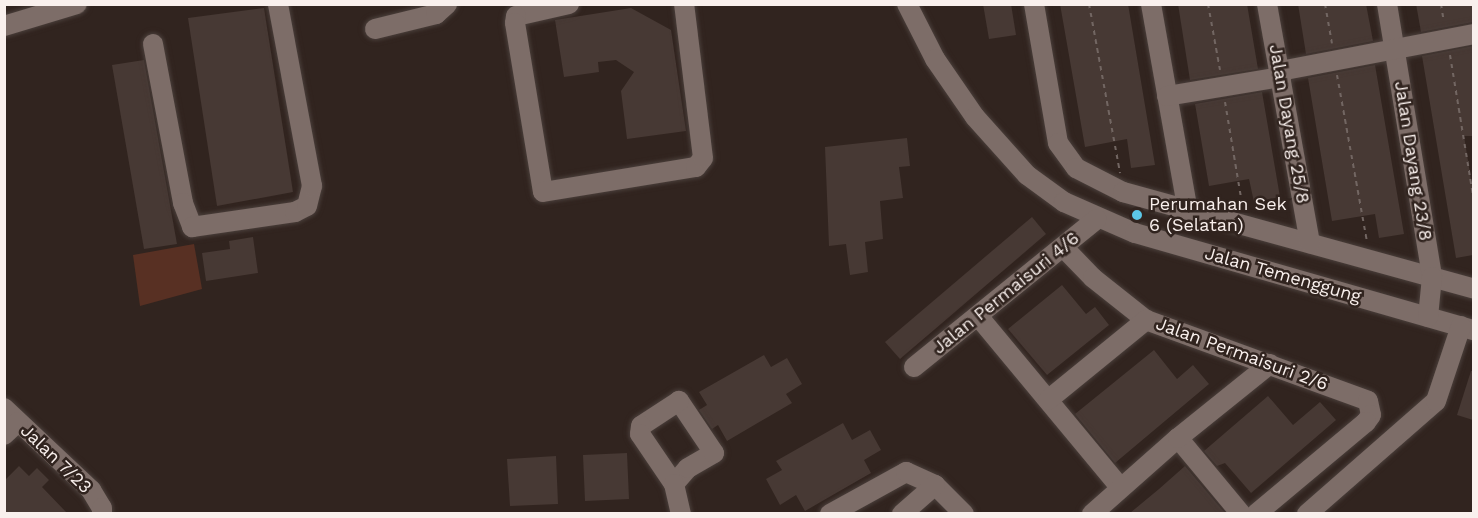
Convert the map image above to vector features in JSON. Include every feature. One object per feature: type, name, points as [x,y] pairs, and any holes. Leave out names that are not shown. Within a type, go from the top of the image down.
[{"type":"street","points":[[4,26],[77,4]]},
{"type":"street","points":[[153,44],[183,203],[192,227],[295,212],[307,206],[312,186],[278,4]]},
{"type":"street","points":[[375,29],[436,14],[447,4]]},
{"type":"street","points":[[569,4],[516,16],[515,23],[543,192],[696,167],[703,158],[684,4]]},
{"type":"street","name":"Jalan Temenggung","points":[[907,4],[934,59],[975,117],[1027,175],[1064,202],[1097,219],[1467,328]]},
{"type":"street","points":[[1034,4],[1061,151],[1076,168],[1123,192],[1187,207],[1473,289]]},
{"type":"street","points":[[1151,4],[1187,207]]},
{"type":"street","name":"Jalan Dayang 25/8","points":[[1267,4],[1310,243]]},
{"type":"street","name":"Jalan Dayang 23/8","points":[[1387,4],[1432,277],[1428,317]]},
{"type":"street","points":[[1167,96],[1222,87],[1335,60],[1473,34]]},
{"type":"street","name":"Jalan Permaisuri 4/6","points":[[914,367],[1097,219]]},
{"type":"street","name":"Jalan Permaisuri 2/6","points":[[1063,247],[1093,278],[1146,320],[1363,397],[1371,407],[1366,422],[1256,513]]},
{"type":"street","points":[[978,316],[1120,487]]},
{"type":"street","points":[[1048,400],[1146,320]]},
{"type":"street","points":[[1307,513],[1436,400],[1467,328]]},
{"type":"street","points":[[1092,513],[1178,438],[1270,364]]},
{"type":"street","name":"Jalan 7/23","points":[[9,422],[91,490],[102,513]]},
{"type":"street","points":[[1178,438],[1241,513]]},
{"type":"street","points":[[830,513],[906,472],[935,485],[964,513]]},
{"type":"street","points":[[674,484],[681,513]]},
{"type":"street","points":[[902,513],[935,485]]},
{"type":"path","points":[[1089,4],[1123,192]]},
{"type":"path","points":[[1208,4],[1246,225]]},
{"type":"path","points":[[1325,4],[1371,261]]},
{"type":"path","points":[[1441,4],[1473,202]]},
{"type":"shaded area","points":[[194,244],[202,289],[140,306],[133,255]]},
{"type":"building","points":[[983,4],[1011,4],[1016,35],[989,39]]},
{"type":"building","points":[[1060,4],[1128,4],[1155,165],[1131,168],[1127,139],[1085,147]]},
{"type":"building","points":[[1178,4],[1247,4],[1258,69],[1190,80]]},
{"type":"building","points":[[1298,4],[1366,4],[1373,41],[1306,54]]},
{"type":"building","points":[[1416,4],[1473,4],[1473,22],[1421,32]]},
{"type":"building","points":[[264,8],[293,192],[217,206],[188,18]]},
{"type":"building","points":[[631,8],[671,30],[686,131],[627,139],[621,91],[634,72],[616,60],[598,62],[599,72],[564,77],[555,20]]},
{"type":"building","points":[[1473,46],[1473,136],[1464,136],[1473,192],[1473,255],[1456,258],[1422,56]]},
{"type":"building","points":[[144,60],[177,244],[144,249],[112,65]]},
{"type":"building","points":[[1375,65],[1404,234],[1379,238],[1375,214],[1332,221],[1308,78]]},
{"type":"building","points":[[1262,92],[1280,197],[1254,202],[1249,179],[1209,186],[1195,104]]},
{"type":"building","points":[[907,138],[910,166],[899,167],[903,198],[880,201],[883,239],[865,242],[868,272],[850,275],[846,244],[829,246],[825,147]]},
{"type":"building","points":[[1032,217],[1046,234],[900,359],[885,342]]},
{"type":"building","points":[[253,237],[258,273],[206,281],[202,253],[230,249],[229,241]]},
{"type":"building","points":[[1062,285],[1086,314],[1095,307],[1109,325],[1047,375],[1008,329]]},
{"type":"building","points":[[1154,350],[1177,379],[1193,365],[1209,384],[1115,463],[1075,414]]},
{"type":"building","points":[[764,355],[771,367],[787,358],[802,384],[786,394],[792,403],[727,441],[718,425],[712,429],[699,410],[707,405],[699,392]]},
{"type":"building","points":[[1471,371],[1473,371],[1473,420],[1457,415]]},
{"type":"building","points":[[1268,396],[1293,425],[1320,402],[1336,420],[1251,493],[1225,463],[1217,466],[1204,451]]},
{"type":"building","points":[[843,423],[852,440],[870,430],[881,450],[864,460],[871,473],[805,511],[796,495],[780,505],[766,479],[782,470],[776,461]]},
{"type":"building","points":[[627,453],[629,499],[585,501],[583,455]]},
{"type":"building","points":[[556,456],[558,504],[510,506],[507,459]]},
{"type":"building","points":[[19,466],[29,476],[37,468],[49,480],[42,487],[67,513],[4,513],[4,481]]},
{"type":"building","points":[[1185,466],[1225,513],[1130,513],[1159,489]]},
{"type":"place","name":"Perumahan Sek 6 (Selatan)","points":[[1137,215]]}]
